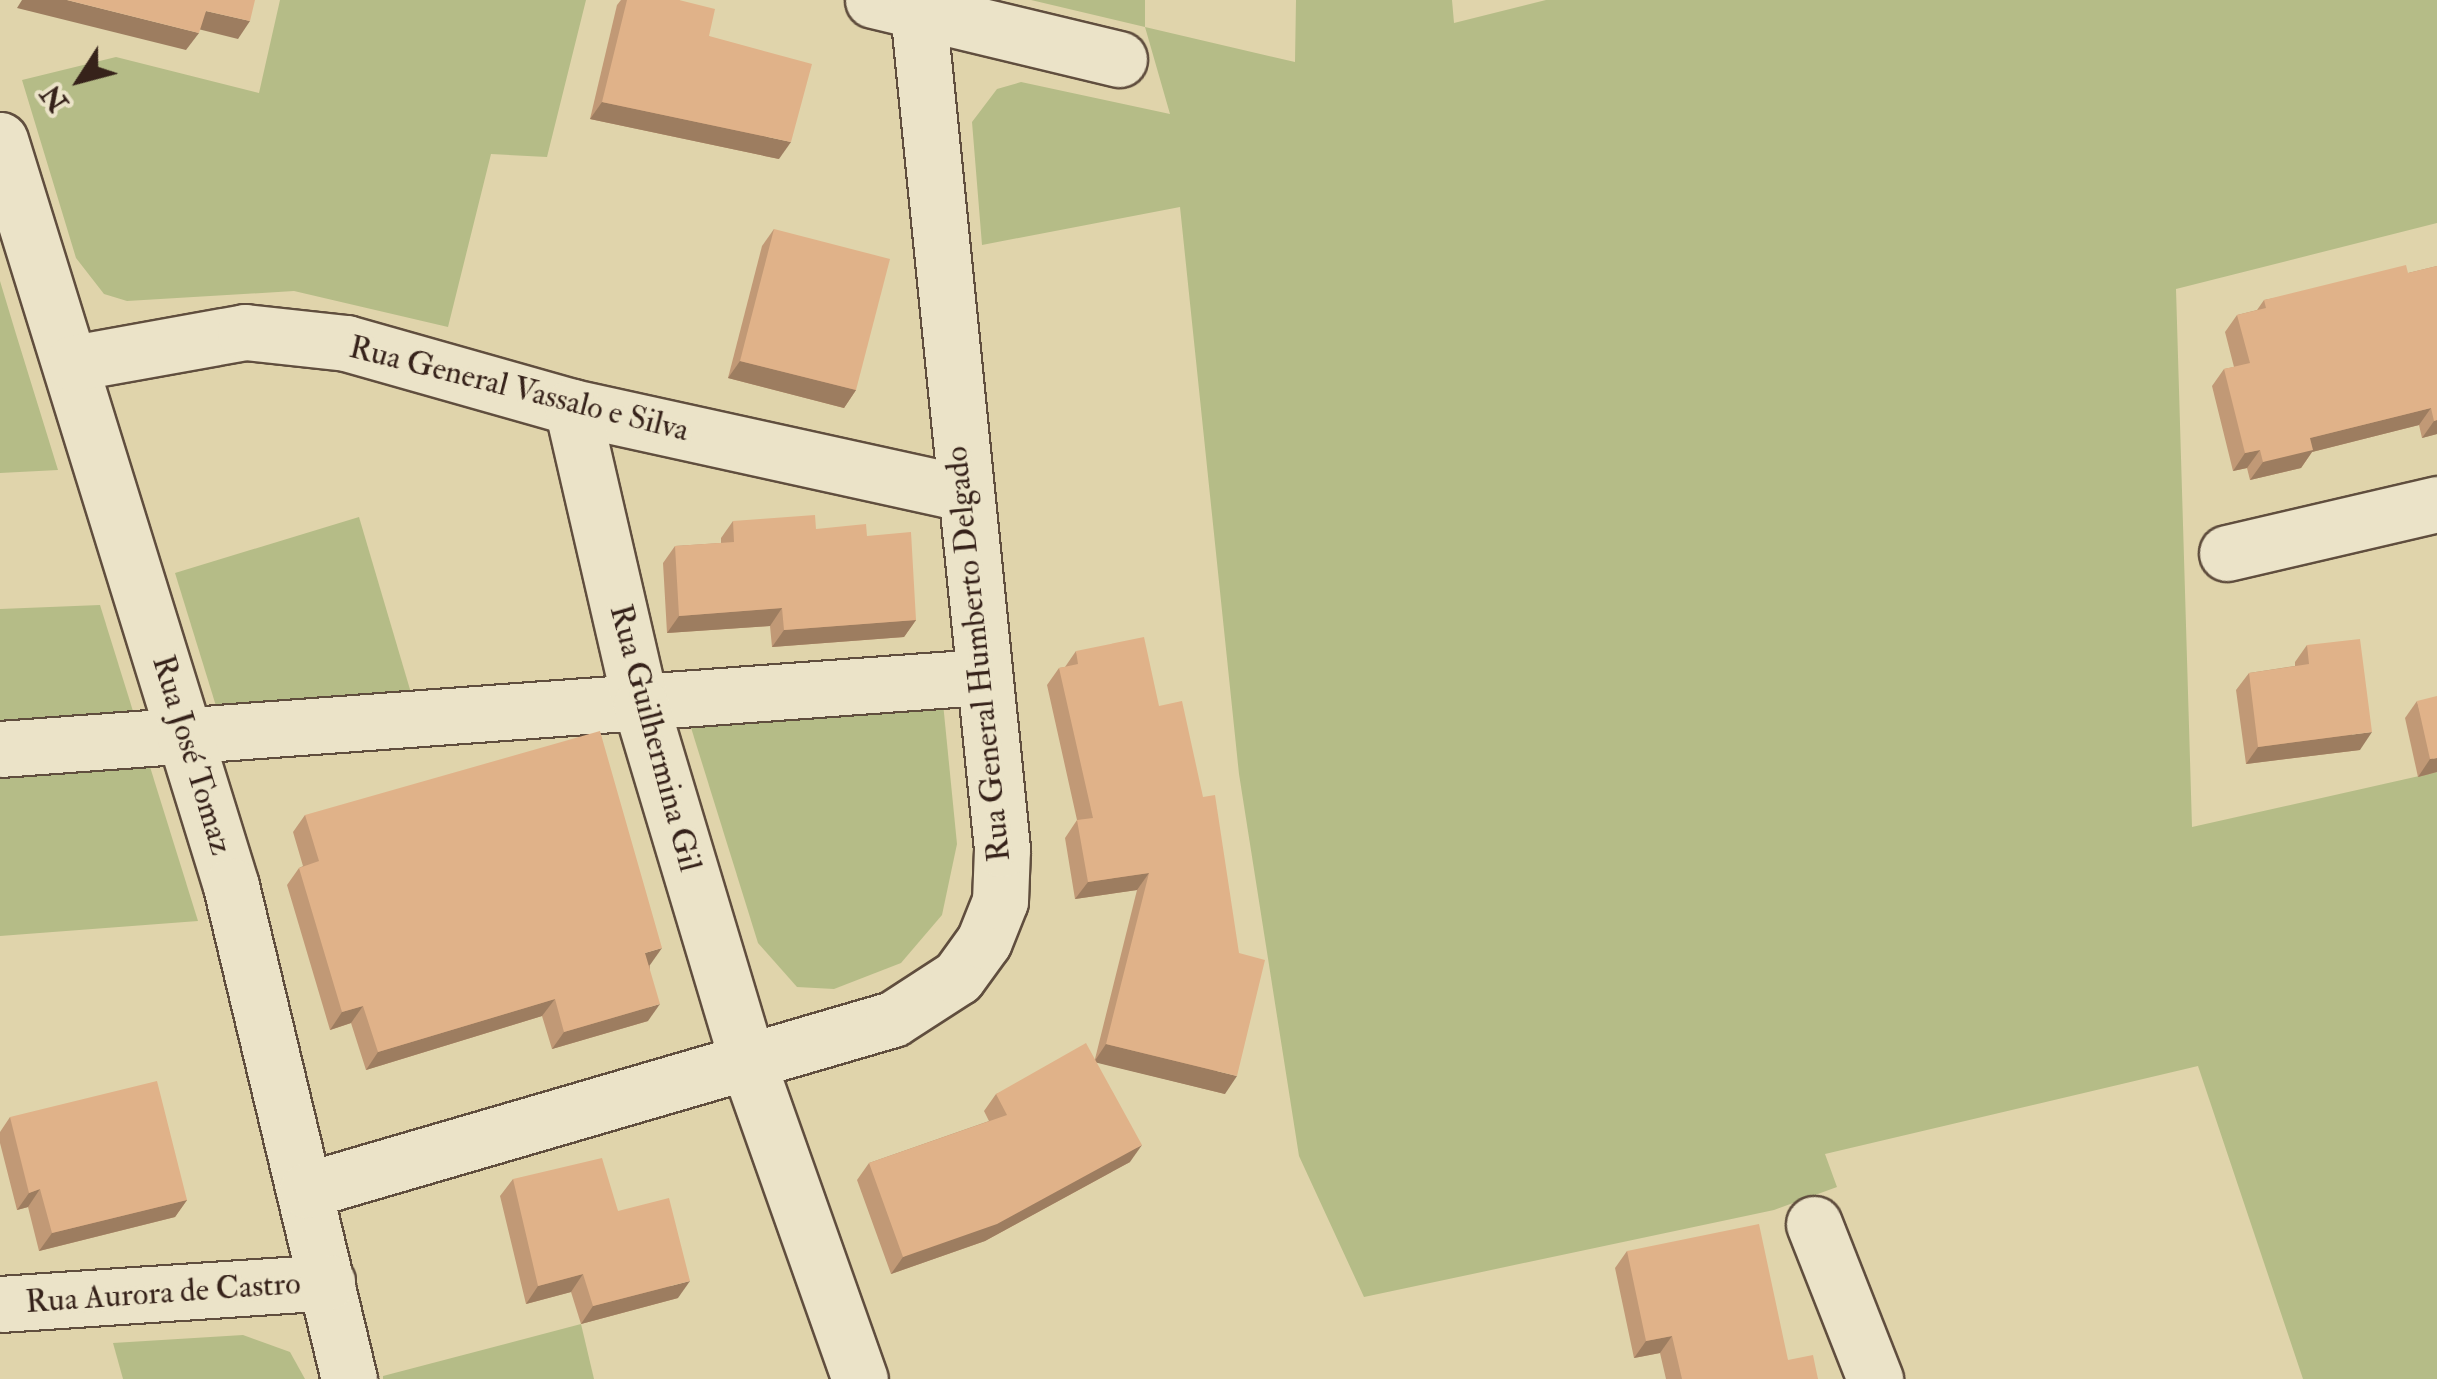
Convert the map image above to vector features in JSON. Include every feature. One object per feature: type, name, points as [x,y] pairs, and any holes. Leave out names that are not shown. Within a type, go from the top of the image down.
[{"type":"street","points":[[903,4],[1119,60]]},
{"type":"street","name":"Rua General Humberto Delgado","points":[[307,1190],[750,1066],[930,1001],[984,941],[1000,902],[1002,849],[903,4]]},
{"type":"street","name":"Rua José Tomaz","points":[[4,163],[73,363],[186,734],[307,1190],[349,1379]]},
{"type":"street","name":"Rua General Vassalo e Silva","points":[[73,363],[245,332],[346,343],[572,407],[962,493]]},
{"type":"street","name":"Rua Guilhermina Gil","points":[[572,407],[641,706],[750,1066]]},
{"type":"street","points":[[2227,553],[2437,504]]},
{"type":"street","points":[[0,749],[641,706],[981,677]]},
{"type":"street","points":[[750,1066],[860,1379]]},
{"type":"street","points":[[1814,1224],[1876,1379]]},
{"type":"street","name":"Rua Aurora de Castro","points":[[0,1304],[327,1282]]},
{"type":"green space","points":[[280,0],[586,0],[547,157],[491,154],[448,327],[294,291],[127,301],[104,294],[76,258],[22,80],[116,57],[259,93]]},
{"type":"green space","points":[[1031,0],[1145,0],[1145,27]]},
{"type":"green space","points":[[1296,0],[1452,0],[1454,23],[1546,0],[2437,0],[2437,223],[2176,289],[2192,827],[2437,772],[2437,1379],[2303,1379],[2198,1066],[1825,1154],[1837,1187],[1774,1210],[1364,1297],[1299,1156],[1239,774],[1180,207],[982,245],[972,122],[997,89],[1021,82],[1170,114],[1145,27],[1295,62]]},
{"type":"green space","points":[[0,281],[16,334],[58,470],[0,473]]},
{"type":"green space","points":[[359,517],[414,703],[220,719],[175,573]]},
{"type":"green space","points":[[100,605],[137,724],[0,735],[0,609]]},
{"type":"green space","points":[[942,693],[957,844],[942,915],[901,963],[834,989],[797,987],[758,943],[688,718]]},
{"type":"green space","points":[[146,754],[198,921],[0,936],[0,765]]},
{"type":"green space","points":[[581,1324],[594,1379],[383,1379],[383,1376]]},
{"type":"green space","points":[[243,1335],[290,1352],[305,1379],[123,1379],[113,1343]]},
{"type":"building","points":[[67,0],[255,0],[250,21],[206,11],[199,33]]},
{"type":"building","points":[[627,0],[679,0],[715,9],[709,36],[812,64],[791,142],[602,102]]},
{"type":"building","points":[[774,229],[890,259],[856,390],[740,361]]},
{"type":"building","points":[[2406,265],[2408,273],[2437,266],[2437,420],[2434,421],[2431,408],[2310,438],[2313,450],[2263,462],[2260,450],[2245,453],[2224,369],[2250,363],[2237,315],[2266,308],[2264,300]]},
{"type":"building","points":[[815,515],[816,529],[866,524],[867,536],[911,532],[916,620],[784,630],[782,608],[679,616],[675,546],[734,542],[733,521]]},
{"type":"building","points":[[1144,637],[1159,706],[1182,701],[1203,797],[1215,795],[1239,953],[1265,960],[1237,1076],[1106,1044],[1149,873],[1088,882],[1077,820],[1093,818],[1059,668],[1078,664],[1076,651]]},
{"type":"building","points":[[2360,639],[2372,732],[2258,747],[2249,673],[2309,664],[2307,645]]},
{"type":"building","points":[[2437,696],[2437,758],[2430,759],[2417,701]]},
{"type":"building","points":[[600,731],[662,948],[645,953],[660,1004],[564,1032],[555,999],[378,1052],[363,1006],[342,1012],[299,868],[319,861],[305,815]]},
{"type":"building","points":[[1086,1043],[1142,1145],[997,1224],[903,1257],[869,1163],[1007,1115],[996,1094]]},
{"type":"building","points":[[157,1081],[187,1200],[52,1233],[40,1189],[29,1193],[10,1117]]},
{"type":"building","points":[[602,1158],[618,1211],[669,1198],[690,1281],[593,1306],[583,1274],[538,1286],[513,1179]]},
{"type":"building","points":[[1759,1224],[1788,1360],[1813,1355],[1818,1379],[1682,1379],[1672,1336],[1646,1341],[1627,1251]]}]
